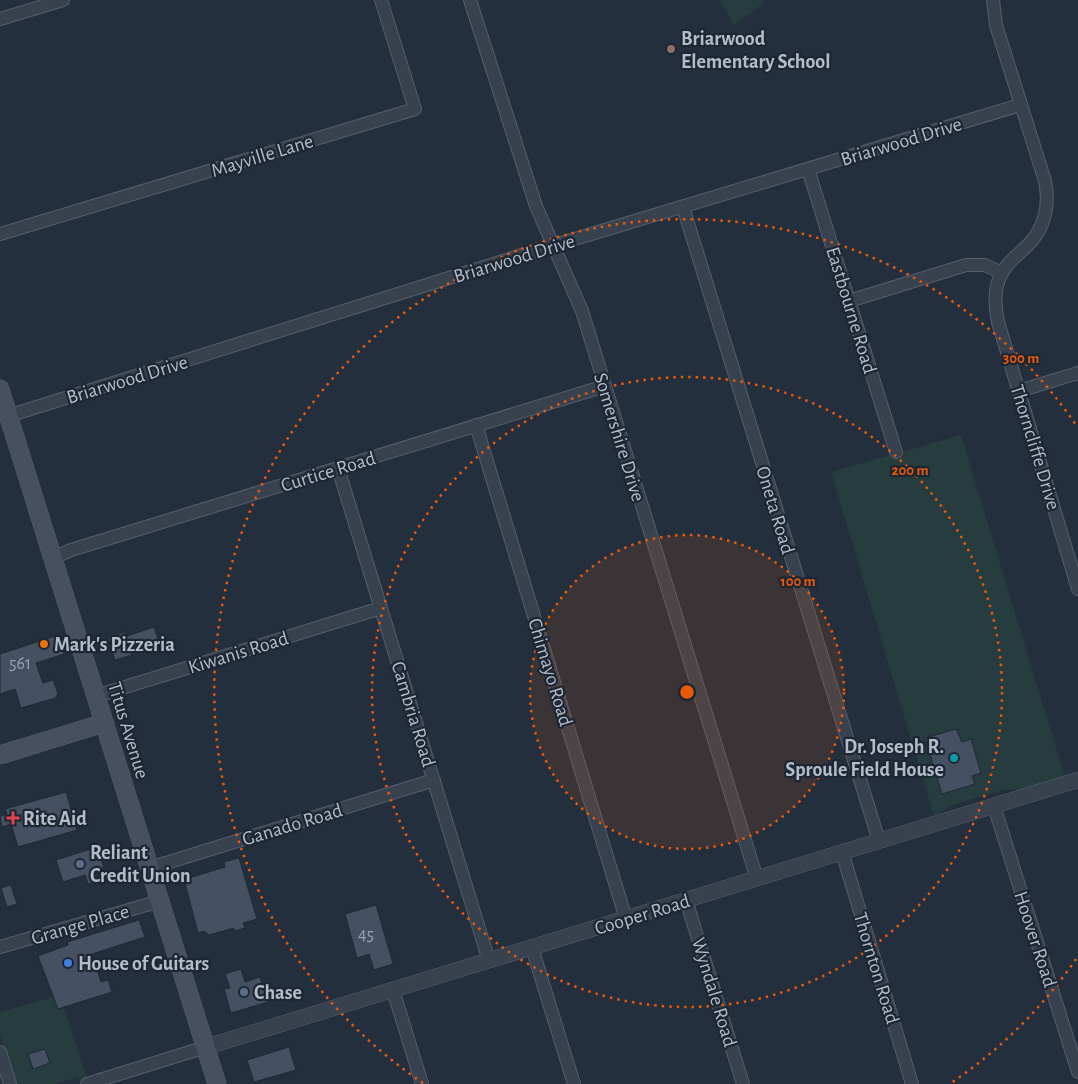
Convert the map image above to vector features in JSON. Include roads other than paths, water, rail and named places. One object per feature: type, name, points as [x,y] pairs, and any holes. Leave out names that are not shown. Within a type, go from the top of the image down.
[{"type":"main road","name":"Titus Avenue","points":[[0,389],[218,1084]]},
{"type":"main road","points":[[0,754],[104,723]]},
{"type":"street","points":[[0,19],[63,0]]},
{"type":"street","name":"Mayville Lane","points":[[0,234],[415,109],[381,0]]},
{"type":"street","name":"Somershire Drive","points":[[470,0],[528,182],[582,310],[757,878]]},
{"type":"street","name":"Thorncliffe Drive","points":[[993,0],[996,25],[1045,181],[1048,200],[1044,221],[1035,236],[1010,261],[1002,273],[996,287],[994,303],[998,322],[1078,589]]},
{"type":"street","name":"Briarwood Drive","points":[[8,416],[554,246],[1020,105]]},
{"type":"street","name":"Eastbourne Road","points":[[808,169],[896,452]]},
{"type":"street","name":"Oneta Road","points":[[683,207],[879,841]]},
{"type":"street","points":[[849,300],[966,264],[984,265],[1002,273]]},
{"type":"street","points":[[1019,391],[1078,373]]},
{"type":"street","name":"Curtice Road","points":[[53,558],[81,547],[604,386]]},
{"type":"street","name":"Chimayo Road","points":[[476,425],[626,919]]},
{"type":"street","name":"Cambria Road","points":[[338,468],[489,961]]},
{"type":"street","name":"Kiwanis Road","points":[[96,696],[381,608]]},
{"type":"street","name":"Ganado Road","points":[[150,868],[434,780]]},
{"type":"street","name":"Cooper Road","points":[[206,1047],[1078,780]]},
{"type":"street","name":"Hoover Road","points":[[994,806],[1078,1072]]},
{"type":"street","name":"Thornton Road","points":[[842,852],[912,1084]]},
{"type":"street","name":"Wyndale Road","points":[[686,900],[744,1084]]},
{"type":"street","name":"Grange Place","points":[[0,947],[160,901]]},
{"type":"street","points":[[532,948],[574,1084]]},
{"type":"street","points":[[394,990],[422,1084]]},
{"type":"street","points":[[87,1084],[206,1047]]},
{"type":"street","points":[[0,1052],[10,1084]]},
{"type":"place","name":"Briarwood Elementary School","points":[[671,49]]},
{"type":"place","name":"Mark's Pizzeria","points":[[44,644]]},
{"type":"place","name":"Dr. Joseph R. Sproule Field House","points":[[954,758]]},
{"type":"place","name":"Rite Aid","points":[[13,818]]},
{"type":"place","name":"Reliant Credit Union","points":[[80,864]]},
{"type":"place","name":"House of Guitars","points":[[68,963]]},
{"type":"place","name":"Chase","points":[[244,992]]}]
